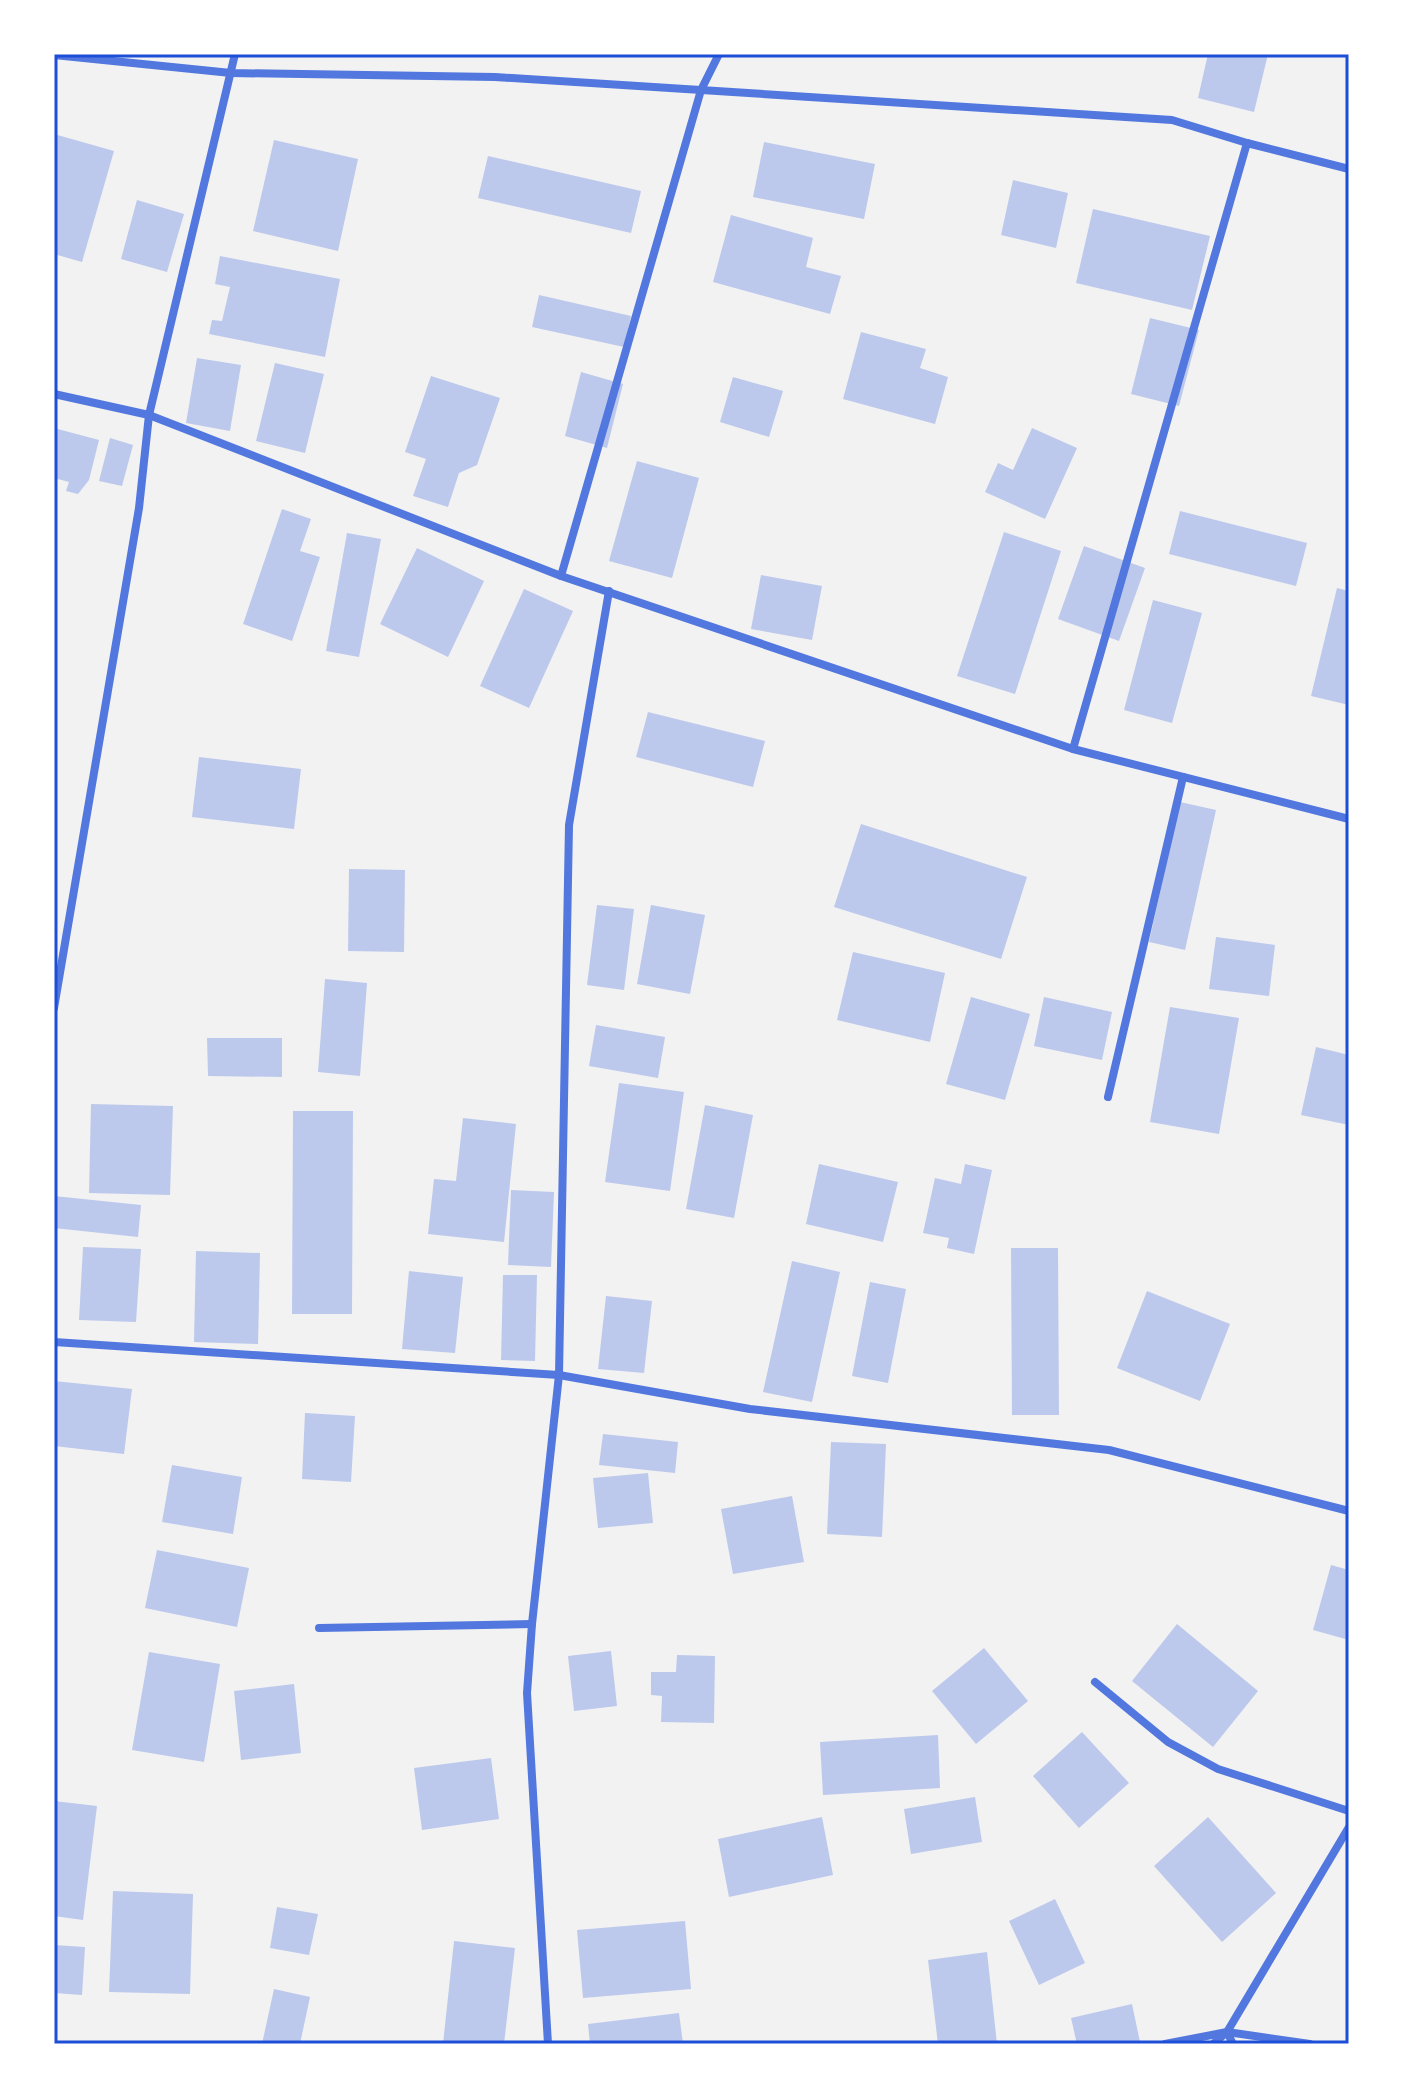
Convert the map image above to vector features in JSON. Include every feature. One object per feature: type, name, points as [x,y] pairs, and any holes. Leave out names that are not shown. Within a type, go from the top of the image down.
[{"type":"street","points":[[54,1008],[139,508],[149,415],[235,54]]},
{"type":"street","points":[[561,576],[701,90],[719,54]]},
{"type":"street","points":[[54,55],[231,73],[495,77],[1172,120],[1349,169]]},
{"type":"street","points":[[1073,749],[1247,143]]},
{"type":"street","points":[[54,394],[149,415],[561,576],[1073,749],[1349,819]]},
{"type":"street","points":[[548,2044],[527,1693],[559,1375],[569,825],[609,591]]},
{"type":"street","points":[[1108,1097],[1183,777]]},
{"type":"street","points":[[54,1342],[559,1375],[750,1409],[1109,1450],[1349,1511]]},
{"type":"street","points":[[319,1628],[532,1624]]},
{"type":"street","points":[[1095,1682],[1168,1742],[1218,1769],[1349,1811]]},
{"type":"street","points":[[1213,2044],[1227,2032],[1349,1827]]},
{"type":"street","points":[[1227,2032],[1233,2044]]},
{"type":"street","points":[[1165,2044],[1227,2032],[1310,2044]]},
{"type":"building","points":[[1208,54],[1268,54],[1254,112],[1198,98]]},
{"type":"building","points":[[54,134],[114,151],[82,262],[54,254]]},
{"type":"building","points":[[274,140],[358,159],[338,251],[253,231]]},
{"type":"building","points":[[764,142],[875,164],[864,219],[753,197]]},
{"type":"building","points":[[488,156],[641,191],[631,233],[478,198]]},
{"type":"building","points":[[1013,180],[1068,193],[1056,248],[1001,235]]},
{"type":"building","points":[[137,200],[184,214],[167,272],[121,259]]},
{"type":"building","points":[[1093,209],[1210,236],[1192,310],[1076,283]]},
{"type":"building","points":[[731,215],[813,238],[806,267],[841,276],[830,314],[713,282]]},
{"type":"building","points":[[220,256],[340,279],[325,357],[209,334],[212,320],[222,321],[230,287],[215,284]]},
{"type":"building","points":[[539,295],[631,316],[624,347],[532,327]]},
{"type":"building","points":[[1150,318],[1199,330],[1179,406],[1131,394]]},
{"type":"building","points":[[861,332],[926,349],[920,368],[948,377],[935,424],[843,399]]},
{"type":"building","points":[[197,358],[241,365],[230,431],[186,423]]},
{"type":"building","points":[[275,363],[324,374],[305,453],[256,441]]},
{"type":"building","points":[[581,372],[623,384],[607,448],[565,436]]},
{"type":"building","points":[[431,376],[500,398],[477,465],[459,473],[448,507],[413,496],[426,459],[405,452]]},
{"type":"building","points":[[733,377],[783,391],[769,437],[720,422]]},
{"type":"building","points":[[54,428],[99,440],[89,480],[78,494],[66,491],[69,482],[54,478]]},
{"type":"building","points":[[1032,428],[1077,448],[1045,519],[985,492],[998,463],[1013,470]]},
{"type":"building","points":[[110,438],[133,445],[122,486],[99,481]]},
{"type":"building","points":[[637,461],[699,478],[672,578],[609,561]]},
{"type":"building","points":[[282,509],[311,519],[300,551],[320,557],[292,641],[243,624]]},
{"type":"building","points":[[1180,511],[1307,543],[1296,586],[1169,554]]},
{"type":"building","points":[[1004,532],[1061,551],[1015,694],[957,676]]},
{"type":"building","points":[[347,533],[381,539],[359,657],[326,651]]},
{"type":"building","points":[[1084,546],[1145,568],[1119,641],[1058,619]]},
{"type":"building","points":[[417,548],[484,581],[448,657],[380,624]]},
{"type":"building","points":[[761,575],[822,586],[812,640],[751,629]]},
{"type":"building","points":[[1337,588],[1349,591],[1349,705],[1311,696]]},
{"type":"building","points":[[524,589],[573,611],[529,708],[480,686]]},
{"type":"building","points":[[1153,600],[1202,613],[1172,723],[1124,710]]},
{"type":"building","points":[[648,712],[765,741],[753,787],[636,757]]},
{"type":"building","points":[[199,757],[301,769],[294,829],[192,817]]},
{"type":"building","points":[[1180,802],[1216,810],[1185,950],[1149,942]]},
{"type":"building","points":[[861,824],[1027,877],[1001,959],[834,907]]},
{"type":"building","points":[[349,869],[405,870],[404,952],[348,951]]},
{"type":"building","points":[[597,905],[634,909],[624,990],[587,985]]},
{"type":"building","points":[[651,905],[705,915],[690,994],[637,984]]},
{"type":"building","points":[[1216,937],[1275,945],[1269,996],[1209,989]]},
{"type":"building","points":[[853,952],[945,973],[930,1042],[837,1020]]},
{"type":"building","points":[[325,979],[367,983],[360,1076],[318,1072]]},
{"type":"building","points":[[971,997],[1030,1014],[1005,1100],[946,1084]]},
{"type":"building","points":[[1044,997],[1112,1012],[1102,1060],[1034,1046]]},
{"type":"building","points":[[1170,1007],[1239,1018],[1219,1134],[1150,1122]]},
{"type":"building","points":[[596,1025],[665,1037],[658,1078],[589,1066]]},
{"type":"building","points":[[207,1038],[282,1038],[282,1077],[208,1076]]},
{"type":"building","points":[[1316,1047],[1349,1055],[1349,1125],[1301,1115]]},
{"type":"building","points":[[619,1083],[684,1092],[670,1191],[605,1182]]},
{"type":"building","points":[[91,1104],[173,1106],[170,1195],[89,1193]]},
{"type":"building","points":[[705,1105],[753,1115],[734,1218],[686,1209]]},
{"type":"building","points":[[293,1111],[353,1111],[352,1314],[292,1314]]},
{"type":"building","points":[[463,1118],[516,1124],[504,1242],[428,1234],[434,1179],[456,1181]]},
{"type":"building","points":[[819,1164],[898,1182],[883,1242],[806,1224]]},
{"type":"building","points":[[965,1164],[992,1170],[974,1254],[947,1248],[949,1238],[923,1233],[935,1178],[961,1184]]},
{"type":"building","points":[[511,1190],[554,1192],[551,1267],[508,1265]]},
{"type":"building","points":[[54,1196],[141,1205],[138,1237],[54,1228]]},
{"type":"building","points":[[83,1247],[141,1249],[136,1322],[79,1320]]},
{"type":"building","points":[[1011,1248],[1058,1248],[1059,1415],[1012,1415]]},
{"type":"building","points":[[196,1251],[260,1253],[258,1344],[194,1342]]},
{"type":"building","points":[[792,1261],[840,1272],[812,1402],[763,1392]]},
{"type":"building","points":[[409,1271],[463,1277],[455,1353],[402,1349]]},
{"type":"building","points":[[503,1275],[537,1275],[535,1361],[501,1360]]},
{"type":"building","points":[[870,1282],[906,1289],[888,1383],[852,1376]]},
{"type":"building","points":[[1147,1291],[1230,1324],[1200,1401],[1117,1368]]},
{"type":"building","points":[[606,1296],[652,1301],[644,1373],[598,1369]]},
{"type":"building","points":[[54,1381],[132,1389],[124,1454],[54,1446]]},
{"type":"building","points":[[305,1413],[355,1416],[351,1482],[302,1479]]},
{"type":"building","points":[[603,1434],[678,1442],[675,1473],[599,1465]]},
{"type":"building","points":[[831,1442],[886,1444],[882,1537],[827,1534]]},
{"type":"building","points":[[172,1465],[242,1477],[233,1534],[162,1522]]},
{"type":"building","points":[[648,1473],[653,1523],[598,1528],[593,1478]]},
{"type":"building","points":[[792,1496],[804,1562],[733,1574],[721,1509]]},
{"type":"building","points":[[157,1550],[249,1568],[237,1627],[145,1608]]},
{"type":"building","points":[[1331,1565],[1349,1570],[1349,1640],[1313,1630]]},
{"type":"building","points":[[1177,1624],[1258,1691],[1213,1747],[1132,1681]]},
{"type":"building","points":[[984,1648],[1028,1701],[976,1744],[932,1691]]},
{"type":"building","points":[[611,1651],[617,1706],[574,1711],[568,1656]]},
{"type":"building","points":[[149,1652],[220,1664],[204,1762],[132,1750]]},
{"type":"building","points":[[677,1655],[715,1656],[714,1723],[661,1722],[662,1696],[651,1695],[651,1672],[676,1672]]},
{"type":"building","points":[[294,1684],[301,1753],[241,1760],[234,1691]]},
{"type":"building","points":[[1082,1732],[1129,1783],[1079,1828],[1033,1776]]},
{"type":"building","points":[[938,1735],[940,1788],[823,1795],[820,1742]]},
{"type":"building","points":[[491,1758],[499,1819],[422,1830],[414,1768]]},
{"type":"building","points":[[975,1797],[982,1842],[911,1854],[904,1809]]},
{"type":"building","points":[[54,1801],[97,1806],[83,1920],[54,1916]]},
{"type":"building","points":[[822,1817],[833,1875],[729,1897],[718,1839]]},
{"type":"building","points":[[1208,1817],[1276,1893],[1222,1942],[1154,1866]]},
{"type":"building","points":[[113,1891],[193,1894],[190,1994],[109,1992]]},
{"type":"building","points":[[1055,1899],[1085,1963],[1039,1985],[1009,1921]]},
{"type":"building","points":[[277,1907],[318,1914],[309,1955],[270,1948]]},
{"type":"building","points":[[685,1921],[691,1989],[583,1998],[577,1930]]},
{"type":"building","points":[[454,1941],[515,1948],[504,2044],[443,2044]]},
{"type":"building","points":[[54,1945],[85,1947],[82,1995],[54,1993]]},
{"type":"building","points":[[987,1952],[997,2044],[938,2044],[928,1960]]},
{"type":"building","points":[[274,1989],[310,1997],[300,2044],[262,2044]]},
{"type":"building","points":[[1132,2004],[1140,2042],[1077,2044],[1071,2018]]},
{"type":"building","points":[[679,2013],[683,2044],[590,2044],[588,2024]]}]
